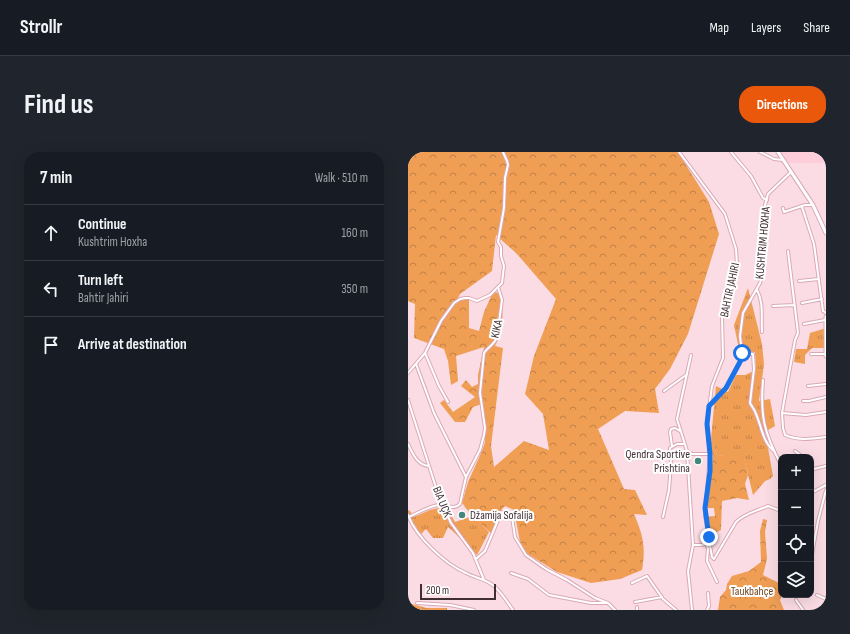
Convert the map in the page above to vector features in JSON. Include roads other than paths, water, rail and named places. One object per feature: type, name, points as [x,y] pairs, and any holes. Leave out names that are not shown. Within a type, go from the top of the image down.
[{"type":"street","points":[[408,372],[425,353],[441,321],[455,302],[460,299],[469,298],[477,301],[490,295],[502,283],[504,266],[501,256],[501,247],[498,242],[504,208],[505,178],[508,165],[503,152]]},
{"type":"street","name":"BAHTIR JAHIRI","points":[[679,152],[725,214],[736,249],[737,265],[722,316],[722,358],[712,386],[707,424],[710,471],[705,508],[712,557],[714,559],[736,522],[741,517],[759,511],[768,506],[778,510]]},
{"type":"street","points":[[731,152],[744,167],[763,198],[767,200]]},
{"type":"street","points":[[760,152],[774,159],[783,160]]},
{"type":"street","points":[[778,152],[813,205],[826,233]]},
{"type":"street","name":"KUSHTRIM HOXHA","points":[[709,406],[726,388],[741,360],[742,353],[740,336],[744,313],[757,290],[762,277],[761,238],[767,200],[770,192],[791,172]]},
{"type":"street","points":[[783,208],[784,212],[813,205]]},
{"type":"street","points":[[802,207],[814,244],[823,311],[826,313]]},
{"type":"street","points":[[788,251],[798,333],[782,413],[783,428],[785,435],[794,438],[802,439],[826,437]]},
{"type":"street","points":[[799,281],[819,279]]},
{"type":"street","name":"KIKA","points":[[445,506],[457,507],[460,504],[466,478],[480,450],[484,435],[485,428],[480,392],[484,353],[496,341],[497,337],[502,300],[498,288]]},
{"type":"street","points":[[757,290],[761,297],[762,305],[762,332]]},
{"type":"street","points":[[802,303],[822,299]]},
{"type":"street","points":[[773,306],[794,304]]},
{"type":"street","points":[[804,324],[826,318],[826,355],[811,354]]},
{"type":"street","points":[[425,353],[439,386],[448,402]]},
{"type":"street","points":[[742,353],[753,354],[754,369],[750,403],[755,411],[764,438],[770,448],[775,452]]},
{"type":"street","points":[[691,355],[677,419],[687,451],[693,545],[688,571],[692,610]]},
{"type":"street","points":[[416,364],[434,413],[466,478]]},
{"type":"street","points":[[664,391],[686,375]]},
{"type":"street","points":[[763,380],[763,420],[778,458]]},
{"type":"street","points":[[808,386],[826,384]]},
{"type":"street","points":[[803,401],[826,397]]},
{"type":"street","name":"BIA UÇK","points":[[408,400],[440,497],[451,523],[472,549],[484,580]]},
{"type":"street","points":[[782,413],[806,415],[826,412]]},
{"type":"street","points":[[663,517],[669,490],[671,464],[670,448],[672,446],[670,432],[671,429],[675,428],[680,432]]},
{"type":"street","points":[[672,446],[682,443],[685,445]]},
{"type":"street","points":[[408,444],[418,462],[429,466]]},
{"type":"street","points":[[687,451],[692,454],[710,454]]},
{"type":"street","points":[[795,451],[800,454]]},
{"type":"street","points":[[814,469],[826,466]]},
{"type":"street","points":[[814,491],[826,485]]},
{"type":"street","points":[[814,543],[826,490]]},
{"type":"street","points":[[445,506],[438,505],[408,516],[414,529],[433,550],[460,570],[494,585],[513,610]]},
{"type":"street","points":[[476,559],[485,551],[501,513],[508,512],[512,517],[515,537],[526,555],[539,565],[596,598],[608,603],[615,610]]},
{"type":"street","points":[[693,545],[702,546],[706,543],[709,537]]},
{"type":"street","points":[[706,543],[708,548],[707,561],[717,582]]},
{"type":"street","points":[[511,573],[528,579],[549,595],[591,603],[608,603]]},
{"type":"street","points":[[632,583],[647,576],[662,597],[676,610]]},
{"type":"street","points":[[707,610],[709,606],[708,593]]},
{"type":"street","points":[[818,595],[826,599]]},
{"type":"street","points":[[635,602],[662,597]]},
{"type":"street","points":[[796,600],[804,610]]},
{"type":"street","points":[[417,604],[450,605],[474,610]]},
{"type":"place","name":"Qendra Sportive Prishtina","points":[[698,461]]},
{"type":"place","name":"Džamija Sofalija","points":[[462,515]]},
{"type":"park label","name":"Taukbahçe","points":[[752,591]]}]
